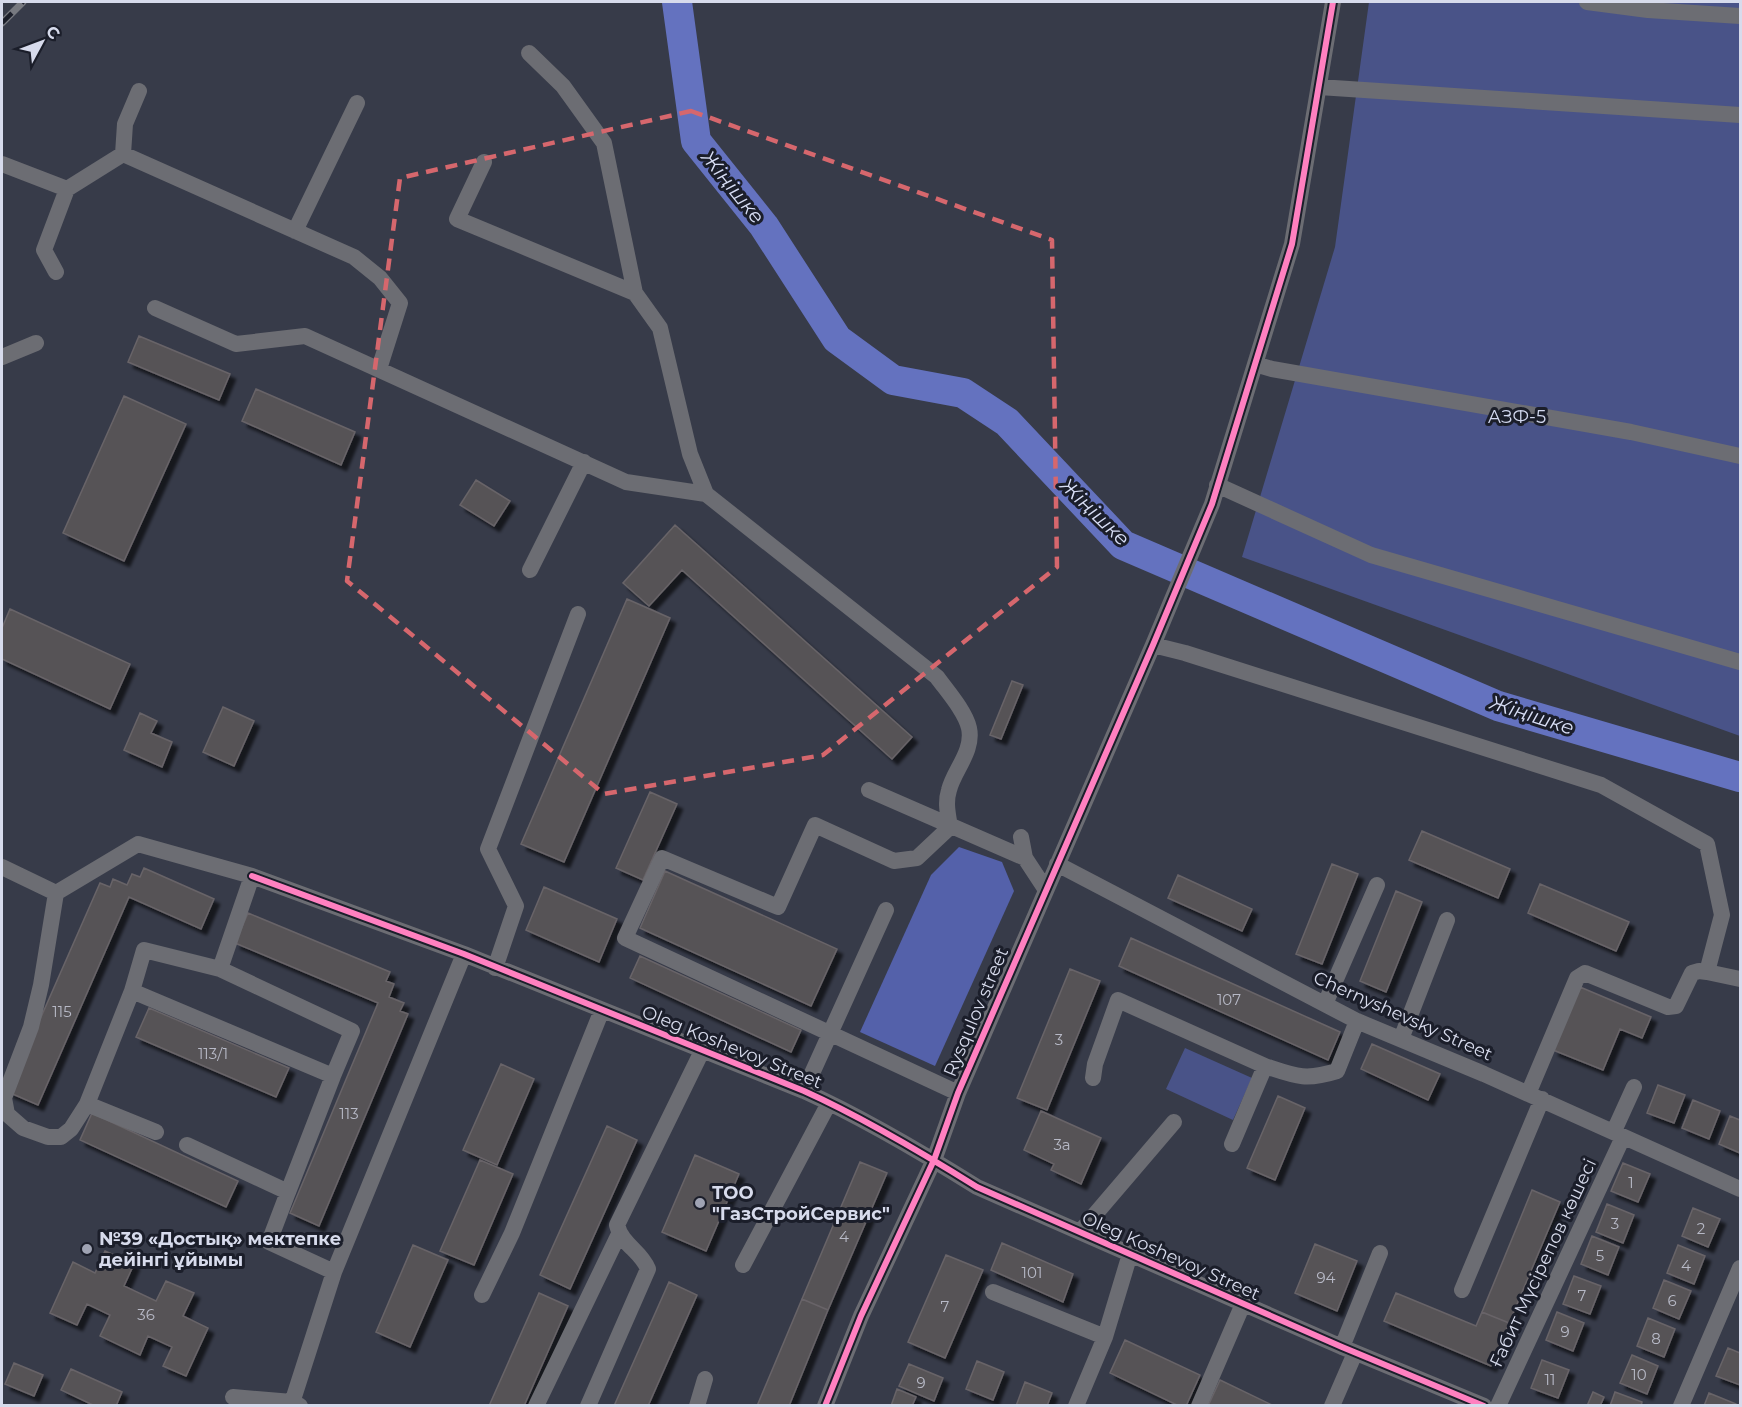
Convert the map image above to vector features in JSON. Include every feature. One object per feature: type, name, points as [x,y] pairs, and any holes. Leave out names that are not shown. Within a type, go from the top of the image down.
[{"type":"street","name":"Rysqulov street","points":[[825,1406],[861,1316],[934,1160],[958,1093],[1212,504],[1292,244],[1333,2]]},
{"type":"street","points":[[1587,2],[1648,10],[1740,16]]},
{"type":"street","points":[[529,53],[563,86],[604,143],[635,293],[660,328],[690,454],[706,494]]},
{"type":"street","points":[[1319,87],[1740,115]]},
{"type":"street","points":[[123,154],[125,124],[139,91]]},
{"type":"street","points":[[295,231],[357,103]]},
{"type":"street","points":[[56,272],[44,250],[67,189],[123,154]]},
{"type":"street","points":[[123,154],[354,257],[380,278],[400,303],[379,369]]},
{"type":"street","points":[[484,162],[457,219],[635,293]]},
{"type":"street","points":[[2,164],[67,189]]},
{"type":"street","points":[[155,308],[236,344],[305,336],[626,482],[706,494],[937,676],[956,702],[969,729],[967,752],[949,788],[946,805],[950,827]]},
{"type":"street","points":[[2,357],[36,343]]},
{"type":"street","points":[[1255,364],[1631,432],[1740,456]]},
{"type":"street","points":[[530,570],[584,462]]},
{"type":"street","points":[[1218,485],[1371,555],[1740,662]]},
{"type":"street","points":[[495,968],[516,906],[488,849],[578,614]]},
{"type":"street","points":[[1155,639],[1196,656],[1602,786],[1707,844],[1722,915],[1707,972]]},
{"type":"street","points":[[869,790],[1025,858]]},
{"type":"street","points":[[950,827],[917,858],[894,861],[815,825],[777,907],[662,858],[625,938],[958,1093]]},
{"type":"street","points":[[1021,837],[1025,858],[1046,890]]},
{"type":"street","name":"Oleg Koshevoy Street","points":[[56,893],[138,844],[252,876],[464,954],[804,1091],[934,1160],[977,1187],[1348,1350],[1484,1406]]},
{"type":"street","name":"Chernyshevsky Street","points":[[1057,864],[1358,1021],[1535,1096],[1740,1189]]},
{"type":"street","points":[[2,867],[56,893],[43,975],[33,1016],[4,1098],[7,1114],[24,1128],[48,1137],[61,1137],[71,1130],[87,1104],[132,991],[144,950],[220,969],[352,1030],[269,1242],[334,1272]]},
{"type":"street","points":[[220,969],[252,876]]},
{"type":"street","points":[[1325,1004],[1377,885]]},
{"type":"street","points":[[804,1091],[886,910]]},
{"type":"street","points":[[1401,1039],[1447,920]]},
{"type":"street","points":[[233,1397],[294,1404],[334,1272],[464,954]]},
{"type":"street","points":[[1462,1290],[1577,978],[1585,973],[1668,1007],[1676,1006],[1692,973],[1707,972],[1740,979]]},
{"type":"street","points":[[132,991],[333,1076]]},
{"type":"street","points":[[1093,1078],[1095,1064],[1118,1000],[1293,1076],[1316,1077],[1336,1071],[1358,1021]]},
{"type":"street","points":[[482,1295],[512,1233],[602,1010]]},
{"type":"street","points":[[588,1406],[648,1269],[645,1261],[625,1243],[619,1234],[617,1225],[702,1051]]},
{"type":"street","points":[[1232,1144],[1265,1065]]},
{"type":"street","name":"Ғабит Мүсірепов көшесі","points":[[1498,1406],[1618,1134],[1634,1087]]},
{"type":"street","points":[[743,1265],[829,1103]]},
{"type":"street","points":[[87,1104],[156,1132]]},
{"type":"street","points":[[1080,1232],[1174,1122]]},
{"type":"street","points":[[187,1145],[288,1192]]},
{"type":"street","points":[[536,1406],[619,1234]]},
{"type":"street","points":[[1332,1406],[1380,1253]]},
{"type":"street","points":[[1076,1406],[1105,1336],[1130,1254]]},
{"type":"street","points":[[1682,1406],[1740,1268]]},
{"type":"street","points":[[993,1292],[1105,1336]]},
{"type":"street","points":[[1199,1406],[1243,1304]]},
{"type":"street","points":[[697,1406],[705,1379]]},
{"type":"highlighted area","points":[[691,111],[1052,240],[1057,567],[823,755],[604,794],[347,581],[400,178]]},
{"type":"green space","name":"АЗФ-5","points":[[1369,2],[1740,2],[1740,736],[1242,557],[1335,247]]},
{"type":"green space","points":[[1185,1048],[1252,1078],[1233,1120],[1166,1089]]},
{"type":"shaded area","points":[[959,847],[1002,862],[1014,891],[935,1066],[860,1032],[931,875]]},
{"type":"building","points":[[139,336],[230,374],[219,400],[128,362]]},
{"type":"building","points":[[256,389],[355,432],[341,465],[242,421]]},
{"type":"building","points":[[124,396],[186,424],[124,561],[63,533]]},
{"type":"building","points":[[476,480],[510,501],[494,526],[460,505]]},
{"type":"building","points":[[675,525],[912,737],[892,759],[682,570],[649,606],[623,583]]},
{"type":"building","points":[[627,599],[670,618],[564,862],[521,844]]},
{"type":"building","points":[[10,609],[130,664],[110,709],[2,659],[2,628]]},
{"type":"building","points":[[1012,681],[1023,685],[1001,739],[990,735]]},
{"type":"building","points":[[223,707],[254,721],[234,766],[203,752]]},
{"type":"building","points":[[140,713],[157,721],[151,733],[172,742],[162,767],[124,750]]},
{"type":"building","points":[[650,792],[677,804],[643,880],[616,868]]},
{"type":"building","points":[[1422,831],[1510,869],[1498,898],[1409,860]]},
{"type":"building","points":[[1332,864],[1358,874],[1322,964],[1296,954]]},
{"type":"building","points":[[144,868],[214,899],[201,929],[129,897],[38,1105],[8,1092],[100,883],[110,887],[113,879],[127,885],[132,874],[140,877]]},
{"type":"building","points":[[665,871],[837,949],[811,1006],[640,928]]},
{"type":"building","points":[[1178,875],[1252,909],[1242,931],[1168,898]]},
{"type":"building","points":[[1540,884],[1629,922],[1616,951],[1528,913]]},
{"type":"building","points":[[544,887],[617,919],[599,962],[526,930]]},
{"type":"building","points":[[1396,891],[1422,902],[1386,992],[1360,981]]},
{"type":"building","points":[[248,913],[390,972],[386,981],[394,984],[389,997],[404,1003],[400,1011],[408,1014],[319,1226],[290,1213],[378,1003],[235,943]]},
{"type":"building","points":[[1131,938],[1340,1032],[1328,1060],[1119,966]]},
{"type":"building","points":[[640,956],[801,1030],[791,1052],[630,978]]},
{"type":"building","points":[[1070,969],[1100,981],[1047,1110],[1017,1098]]},
{"type":"building","points":[[1580,987],[1651,1017],[1642,1038],[1620,1029],[1603,1070],[1553,1050]]},
{"type":"building","points":[[149,1008],[289,1068],[276,1097],[136,1037]]},
{"type":"building","points":[[1372,1044],[1440,1074],[1428,1100],[1361,1069]]},
{"type":"building","points":[[501,1064],[534,1079],[497,1165],[463,1150]]},
{"type":"building","points":[[1658,1085],[1685,1095],[1674,1123],[1647,1113]]},
{"type":"building","points":[[1278,1096],[1305,1108],[1275,1180],[1247,1168]]},
{"type":"building","points":[[1693,1100],[1720,1111],[1709,1139],[1682,1128]]},
{"type":"building","points":[[1041,1111],[1101,1138],[1081,1184],[1051,1170],[1054,1164],[1024,1150]]},
{"type":"building","points":[[92,1113],[238,1181],[226,1207],[80,1140]]},
{"type":"building","points":[[1730,1116],[1740,1120],[1740,1153],[1719,1144]]},
{"type":"building","points":[[607,1126],[637,1140],[570,1289],[540,1275]]},
{"type":"building","name":"ТОО \"ГазСтройСервис\"","points":[[695,1155],[739,1174],[706,1251],[662,1232]]},
{"type":"building","points":[[480,1160],[513,1174],[474,1265],[440,1251]]},
{"type":"building","points":[[860,1162],[887,1173],[828,1310],[802,1299]]},
{"type":"building","points":[[1623,1163],[1650,1174],[1638,1202],[1611,1191]]},
{"type":"building","points":[[1532,1190],[1560,1202],[1509,1323],[1482,1312]]},
{"type":"building","points":[[1607,1204],[1634,1215],[1623,1243],[1596,1232]]},
{"type":"building","points":[[1693,1208],[1720,1219],[1708,1247],[1682,1236]]},
{"type":"building","points":[[1592,1236],[1619,1247],[1608,1275],[1581,1264]]},
{"type":"building","points":[[1002,1243],[1073,1274],[1063,1302],[991,1270]]},
{"type":"building","points":[[1315,1244],[1357,1261],[1337,1311],[1295,1293]]},
{"type":"building","points":[[413,1245],[448,1260],[410,1347],[376,1332]]},
{"type":"building","points":[[1678,1245],[1705,1256],[1694,1284],[1667,1273]]},
{"type":"building","points":[[105,1251],[134,1264],[124,1286],[156,1301],[166,1281],[194,1293],[183,1316],[208,1328],[186,1376],[163,1366],[172,1347],[148,1336],[140,1355],[100,1336],[110,1315],[87,1304],[77,1325],[50,1313],[73,1262],[95,1273]]},
{"type":"building","points":[[946,1255],[983,1270],[945,1358],[908,1342]]},
{"type":"building","points":[[1574,1276],[1601,1286],[1590,1314],[1563,1304]]},
{"type":"building","points":[[1664,1280],[1691,1291],[1679,1319],[1653,1308]]},
{"type":"building","points":[[669,1282],[697,1295],[648,1406],[614,1406]]},
{"type":"building","points":[[539,1293],[568,1306],[524,1406],[489,1406]]},
{"type":"building","points":[[1396,1293],[1476,1326],[1482,1312],[1509,1323],[1491,1366],[1384,1321]]},
{"type":"building","points":[[802,1299],[828,1310],[789,1406],[757,1406]]},
{"type":"building","points":[[1557,1312],[1584,1323],[1573,1351],[1546,1340]]},
{"type":"building","points":[[1648,1318],[1675,1329],[1664,1357],[1637,1346]]},
{"type":"building","points":[[1125,1340],[1200,1375],[1186,1406],[1179,1406],[1110,1373]]},
{"type":"building","points":[[1728,1348],[1740,1353],[1740,1385],[1716,1376]]},
{"type":"building","points":[[1632,1355],[1658,1366],[1647,1394],[1620,1383]]},
{"type":"building","points":[[1542,1360],[1569,1370],[1558,1398],[1531,1388]]},
{"type":"building","points":[[977,1361],[1004,1372],[993,1400],[966,1389]]},
{"type":"building","points":[[14,1363],[43,1375],[34,1396],[5,1384]]},
{"type":"building","points":[[909,1364],[943,1378],[934,1401],[899,1386]]},
{"type":"building","points":[[71,1369],[122,1392],[116,1406],[95,1406],[61,1390]]},
{"type":"building","points":[[1220,1380],[1274,1406],[1208,1406]]},
{"type":"building","points":[[1025,1382],[1052,1393],[1047,1406],[1016,1406]]},
{"type":"building","points":[[897,1389],[916,1397],[912,1406],[891,1406]]},
{"type":"building","points":[[1593,1392],[1604,1397],[1600,1406],[1587,1406]]},
{"type":"building","points":[[1615,1392],[1642,1402],[1641,1406],[1610,1406]]},
{"type":"building","points":[[1709,1393],[1736,1404],[1736,1406],[1704,1406]]},
{"type":"waterway","name":"Жіңішке","points":[[677,2],[696,141],[764,226],[837,339],[893,380],[963,393],[1007,422],[1123,545],[1498,706],[1740,777]]},
{"type":"railway","points":[[2,23],[23,2]]},
{"type":"cycle path","points":[[825,1406],[861,1316],[934,1160],[958,1093],[1212,504],[1292,244],[1333,2]]},
{"type":"cycle path","points":[[252,876],[464,954],[804,1091],[892,1136],[977,1187],[1342,1347],[1484,1406]]},
{"type":"place","name":"ТОО \"ГазСтройСервис\"","points":[[700,1203]]},
{"type":"place","name":"№39 «Достық» мектепке дейінгі ұйымы","points":[[87,1249]]}]
